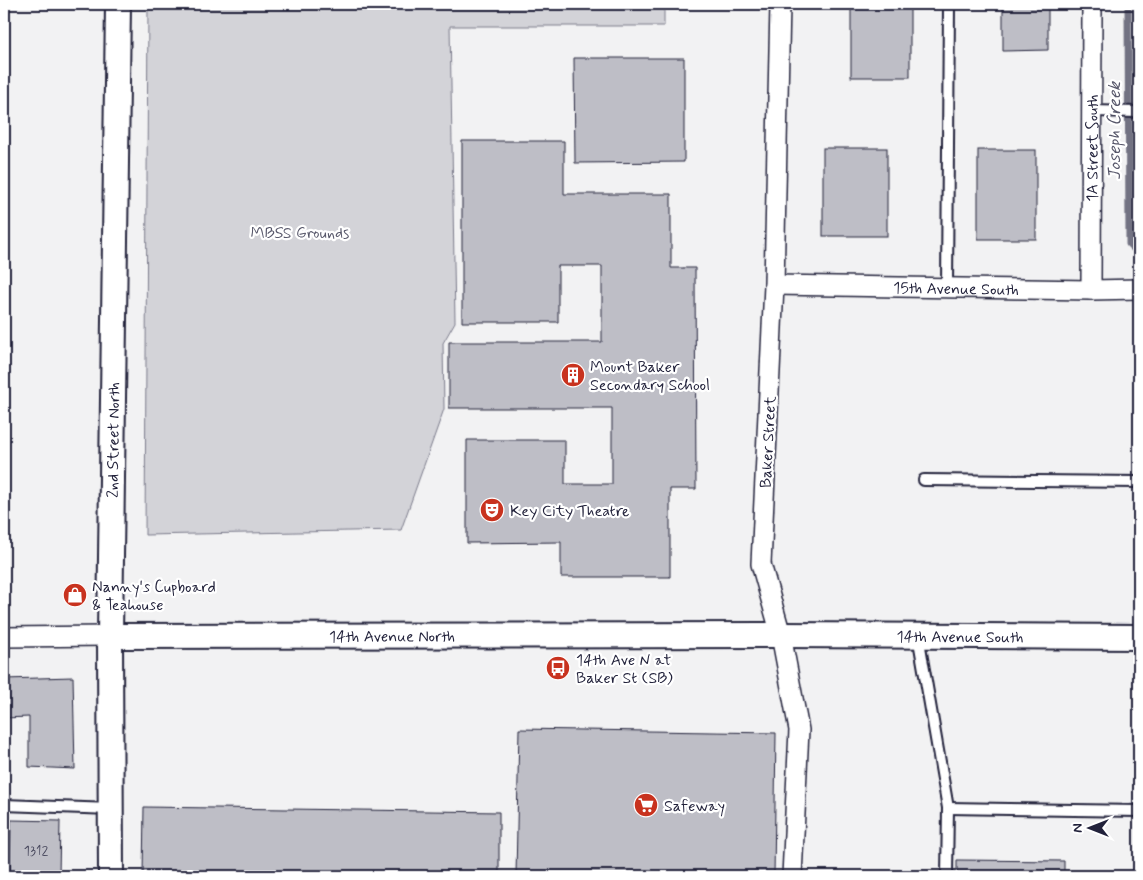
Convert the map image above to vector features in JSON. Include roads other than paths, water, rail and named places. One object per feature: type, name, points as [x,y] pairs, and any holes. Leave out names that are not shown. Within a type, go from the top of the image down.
[{"type":"street","name":"2nd Street North","points":[[111,876],[110,636],[118,4]]},
{"type":"street","name":"Baker Street","points":[[780,4],[774,285],[761,564],[781,635],[798,730],[792,876]]},
{"type":"street","name":"1A Street South","points":[[1091,290],[1092,4]]},
{"type":"street","name":"15th Avenue South","points":[[774,285],[1091,290],[1139,289]]},
{"type":"street","name":"14th Avenue North","points":[[4,637],[781,635]]},
{"type":"street","name":"14th Avenue South","points":[[781,635],[1139,637]]},
{"type":"lane","points":[[947,288],[949,4]]},
{"type":"lane","points":[[1092,111],[1139,112]]},
{"type":"lane","points":[[924,480],[1139,482]]},
{"type":"lane","points":[[918,635],[948,808],[948,876]]},
{"type":"lane","points":[[4,805],[111,809]]},
{"type":"lane","points":[[948,808],[1139,811]]},
{"type":"waterway","name":"Joseph Creek","points":[[1128,4],[1129,244],[1139,254]]},
{"type":"place","name":"Mount Baker Secondary School","points":[[573,375]]},
{"type":"place","name":"Key City Theatre","points":[[492,510]]},
{"type":"place","name":"Nanny's Cupboard & Teahouse","points":[[75,595]]},
{"type":"place","name":"14th Ave N at Baker St (SB)","points":[[558,668]]},
{"type":"place","name":"Safeway","points":[[646,805]]},
{"type":"park label","name":"MBSS Grounds","points":[[300,232]]}]
